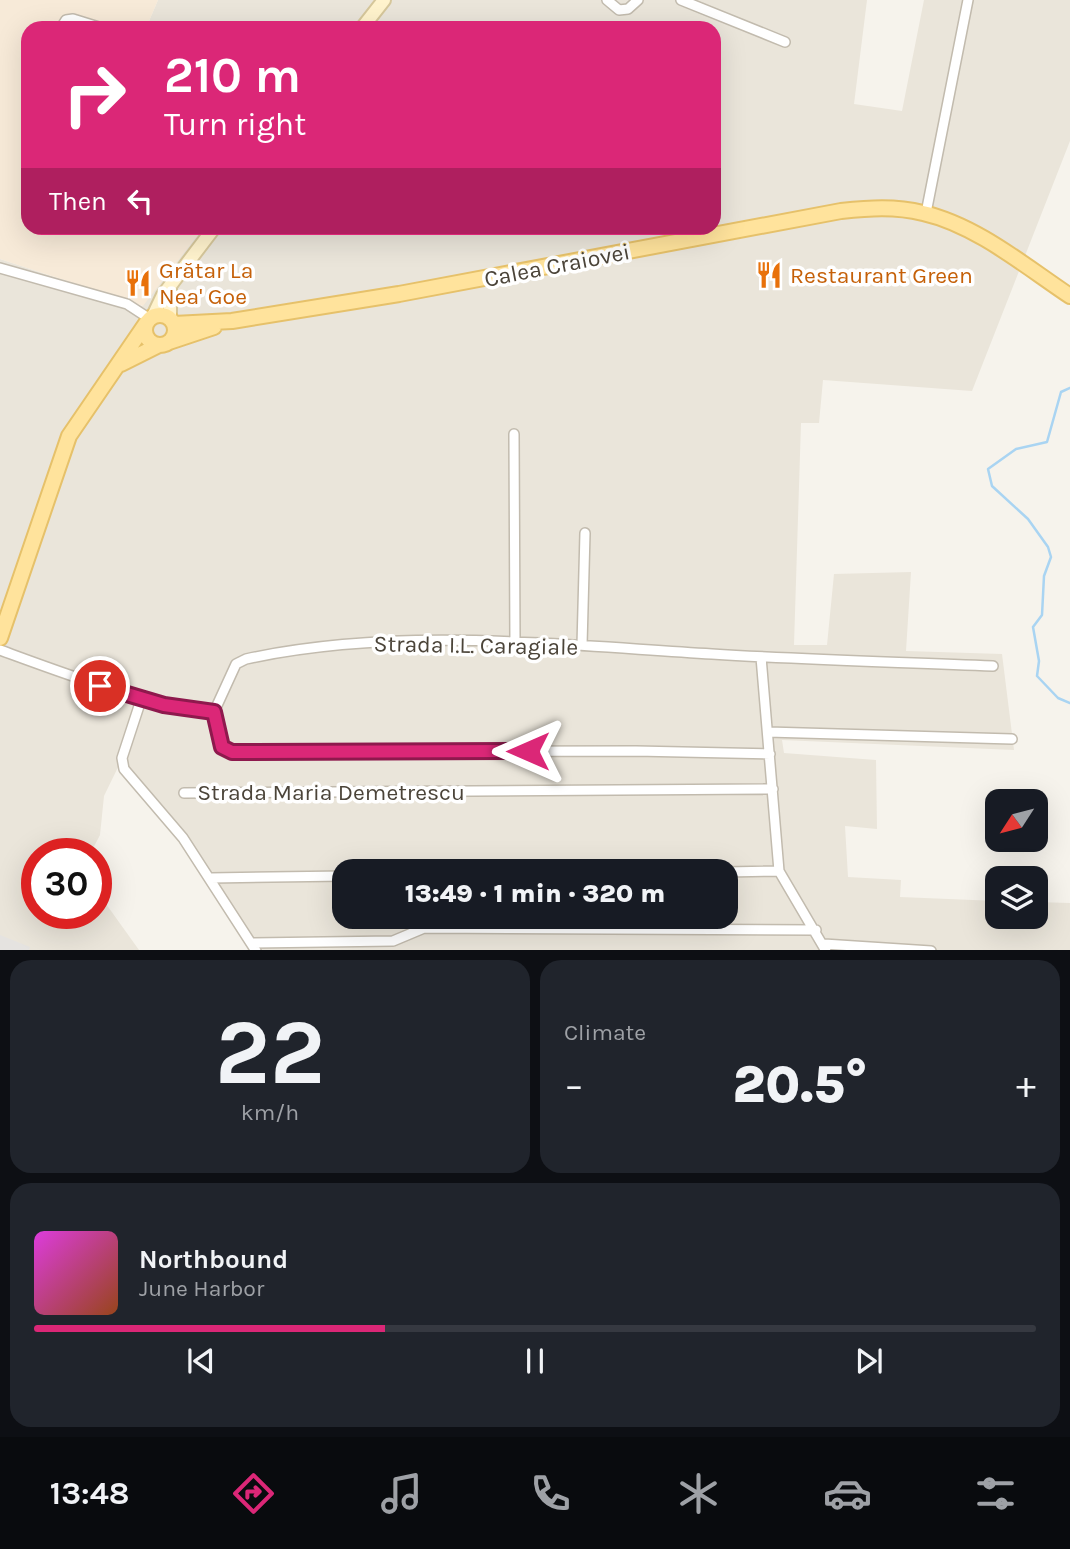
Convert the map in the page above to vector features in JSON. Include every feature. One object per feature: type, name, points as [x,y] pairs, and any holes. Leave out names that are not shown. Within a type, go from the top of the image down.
[{"type":"main road","points":[[368,21],[384,0]]},
{"type":"main road","name":"Calea Craiovei","points":[[721,234],[841,211],[882,207],[926,214],[966,230],[1070,296]]},
{"type":"main road","points":[[170,284],[175,334],[164,344],[147,337],[150,319],[170,284],[208,235]]},
{"type":"main road","name":"Calea Craiovei","points":[[120,365],[164,344],[232,321],[442,286],[713,235]]},
{"type":"main road","name":"Calea Craiovei","points":[[0,638],[59,457],[89,402],[120,365],[150,319],[232,321]]},
{"type":"street","points":[[607,0],[619,10],[628,9],[638,0]]},
{"type":"street","points":[[681,0],[785,42]]},
{"type":"street","points":[[926,214],[968,0]]},
{"type":"street","points":[[0,268],[127,304],[150,319]]},
{"type":"street","points":[[514,434],[515,643]]},
{"type":"street","points":[[582,645],[585,533]]},
{"type":"street","name":"Strada I.L. Caragiale","points":[[214,712],[236,664],[246,659],[401,640],[582,645],[761,657],[993,666]]},
{"type":"street","points":[[0,650],[141,700],[214,712],[222,747],[232,752],[636,751],[770,754]]},
{"type":"street","points":[[761,657],[779,872],[785,887],[817,930],[825,947],[931,950]]},
{"type":"street","points":[[141,700],[122,758],[124,769],[183,838],[254,947],[393,941],[424,928],[817,930]]},
{"type":"street","points":[[768,732],[1013,739]]},
{"type":"street","name":"Strada Maria Demetrescu","points":[[184,793],[773,789]]},
{"type":"street","points":[[738,872],[779,872]]},
{"type":"street","points":[[211,878],[332,876]]},
{"type":"shaded area","points":[[0,0],[158,0],[149,21],[21,21],[21,235],[198,235],[143,306],[0,259]]},
{"type":"shaded area","points":[[158,0],[867,0],[854,104],[902,111],[924,0],[1070,0],[1070,141],[972,391],[823,380],[819,423],[801,423],[794,645],[827,645],[834,574],[911,572],[906,651],[1002,654],[1014,750],[782,740],[784,753],[876,760],[877,829],[845,826],[848,877],[901,880],[900,897],[985,901],[985,929],[1048,929],[1048,902],[1070,903],[1070,950],[256,950],[234,912],[122,759],[104,796],[98,838],[21,838],[21,929],[112,929],[112,912],[139,950],[0,950],[0,259],[142,306],[198,235],[721,235],[721,21],[149,21]]},
{"type":"shaded area","points":[[0,935],[30,947],[29,950],[0,950]]},
{"type":"waterway","points":[[1070,388],[1061,392],[1047,442],[1016,449],[988,469],[992,486],[1028,519],[1048,547],[1051,557],[1044,576],[1042,615],[1033,627],[1039,661],[1037,676],[1058,698],[1070,703]]},
{"type":"place","name":"Restaurant Green","points":[[769,275]]},
{"type":"place","name":"Grătar La Nea' Goe","points":[[138,283]]},
{"type":"route","points":[[100,686],[164,705],[214,712],[222,747],[232,752],[528,751]]}]
